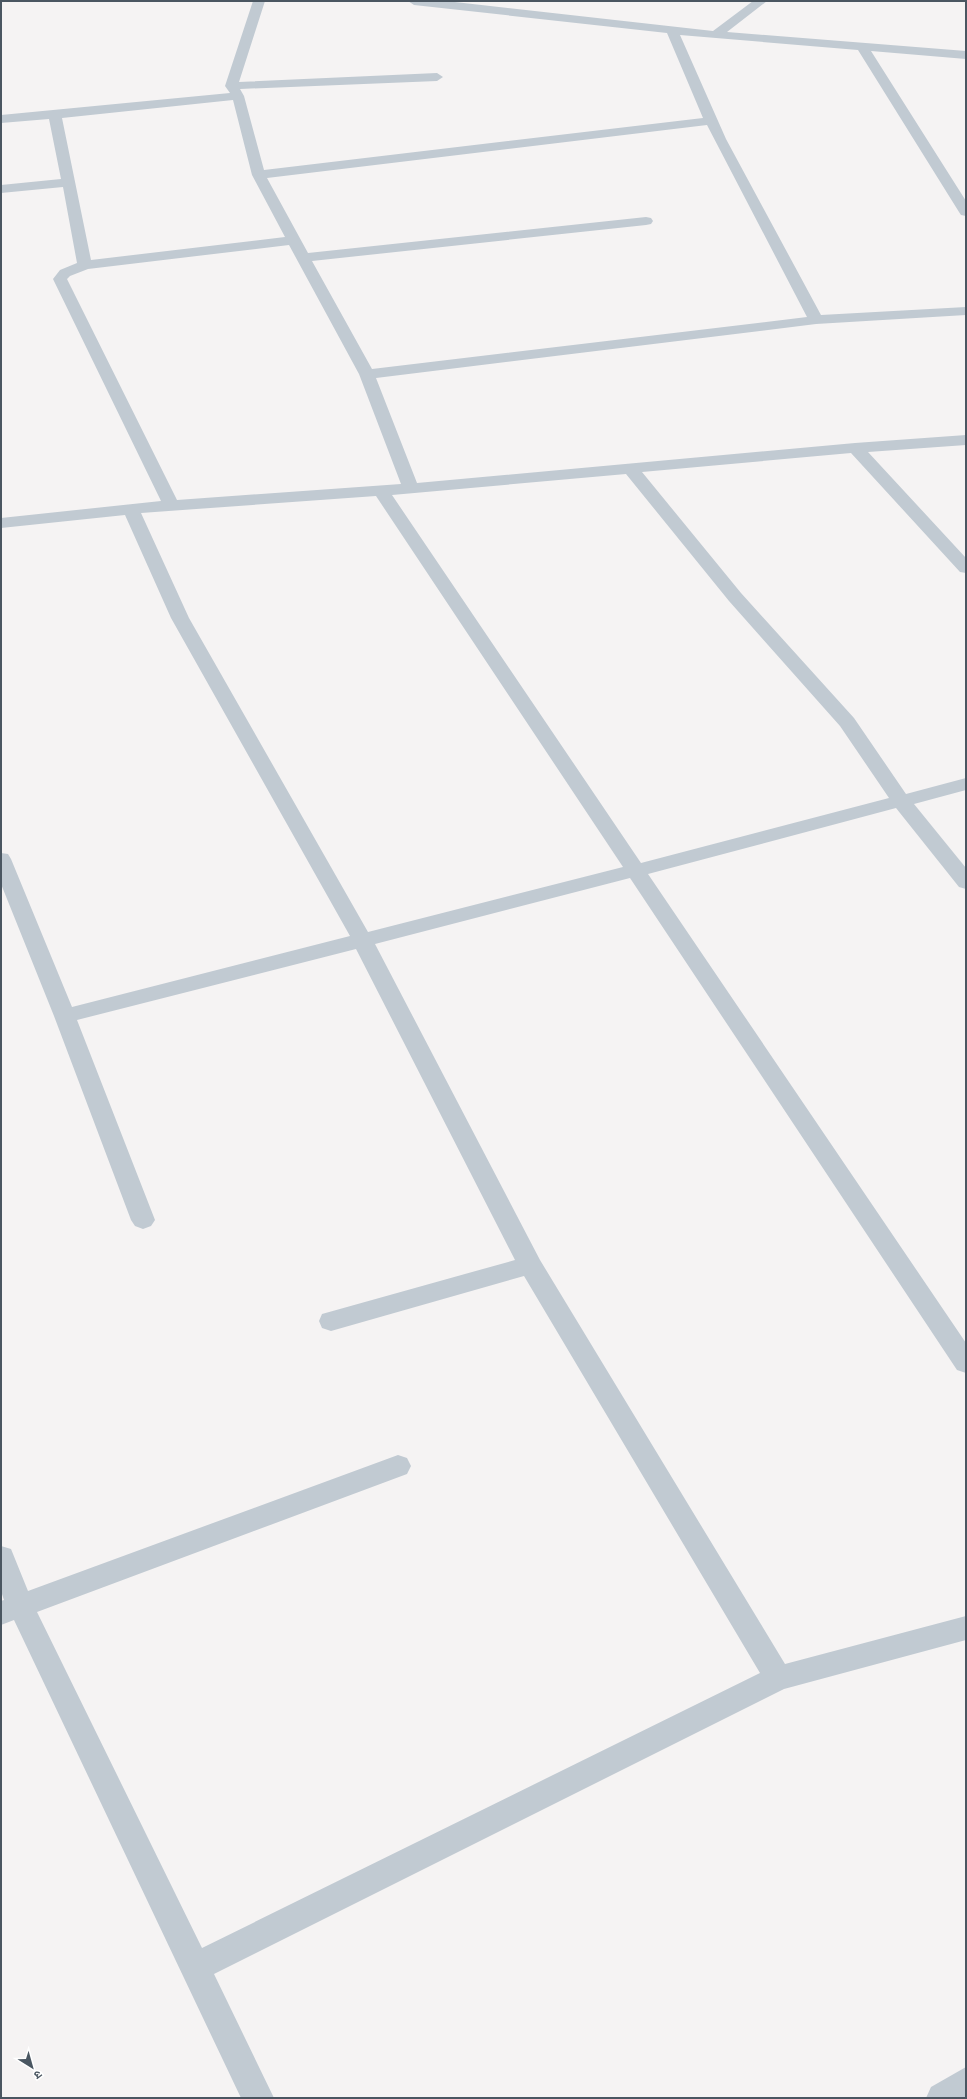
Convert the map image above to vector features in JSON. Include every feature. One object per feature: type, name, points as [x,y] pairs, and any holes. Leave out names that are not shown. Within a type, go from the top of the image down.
[{"type":"street","points":[[260,1],[234,91],[259,175],[302,258],[367,374],[411,488]]},
{"type":"street","points":[[414,1],[462,4],[672,31],[966,55]]},
{"type":"street","points":[[716,35],[762,1]]},
{"type":"street","points":[[672,31],[719,140],[816,320]]},
{"type":"street","points":[[862,47],[966,212]]},
{"type":"street","points":[[1,119],[55,115],[234,91],[437,77]]},
{"type":"street","points":[[55,115],[85,265]]},
{"type":"street","points":[[259,175],[711,121]]},
{"type":"street","points":[[1,189],[68,182]]},
{"type":"street","points":[[302,258],[646,221]]},
{"type":"street","points":[[172,505],[60,279],[65,273],[85,265],[293,240]]},
{"type":"street","points":[[367,374],[816,320],[966,311]]},
{"type":"street","points":[[1,523],[172,505],[381,491],[855,448],[966,440]]},
{"type":"street","points":[[855,448],[966,568]]},
{"type":"street","points":[[630,468],[735,597],[847,722],[901,800],[966,882]]},
{"type":"street","points":[[381,491],[637,870],[966,1363]]},
{"type":"street","points":[[131,510],[180,618],[362,940],[530,1265],[778,1678]]},
{"type":"street","points":[[65,1016],[637,870],[966,784]]},
{"type":"street","points":[[1,859],[65,1016],[143,1220]]},
{"type":"street","points":[[331,1321],[530,1265]]},
{"type":"street","points":[[11,1609],[398,1466]]},
{"type":"street","points":[[1,1557],[11,1609],[194,1968],[258,2098]]},
{"type":"street","points":[[194,1968],[778,1678],[966,1628]]},
{"type":"street","points":[[942,2098],[966,2083]]}]
